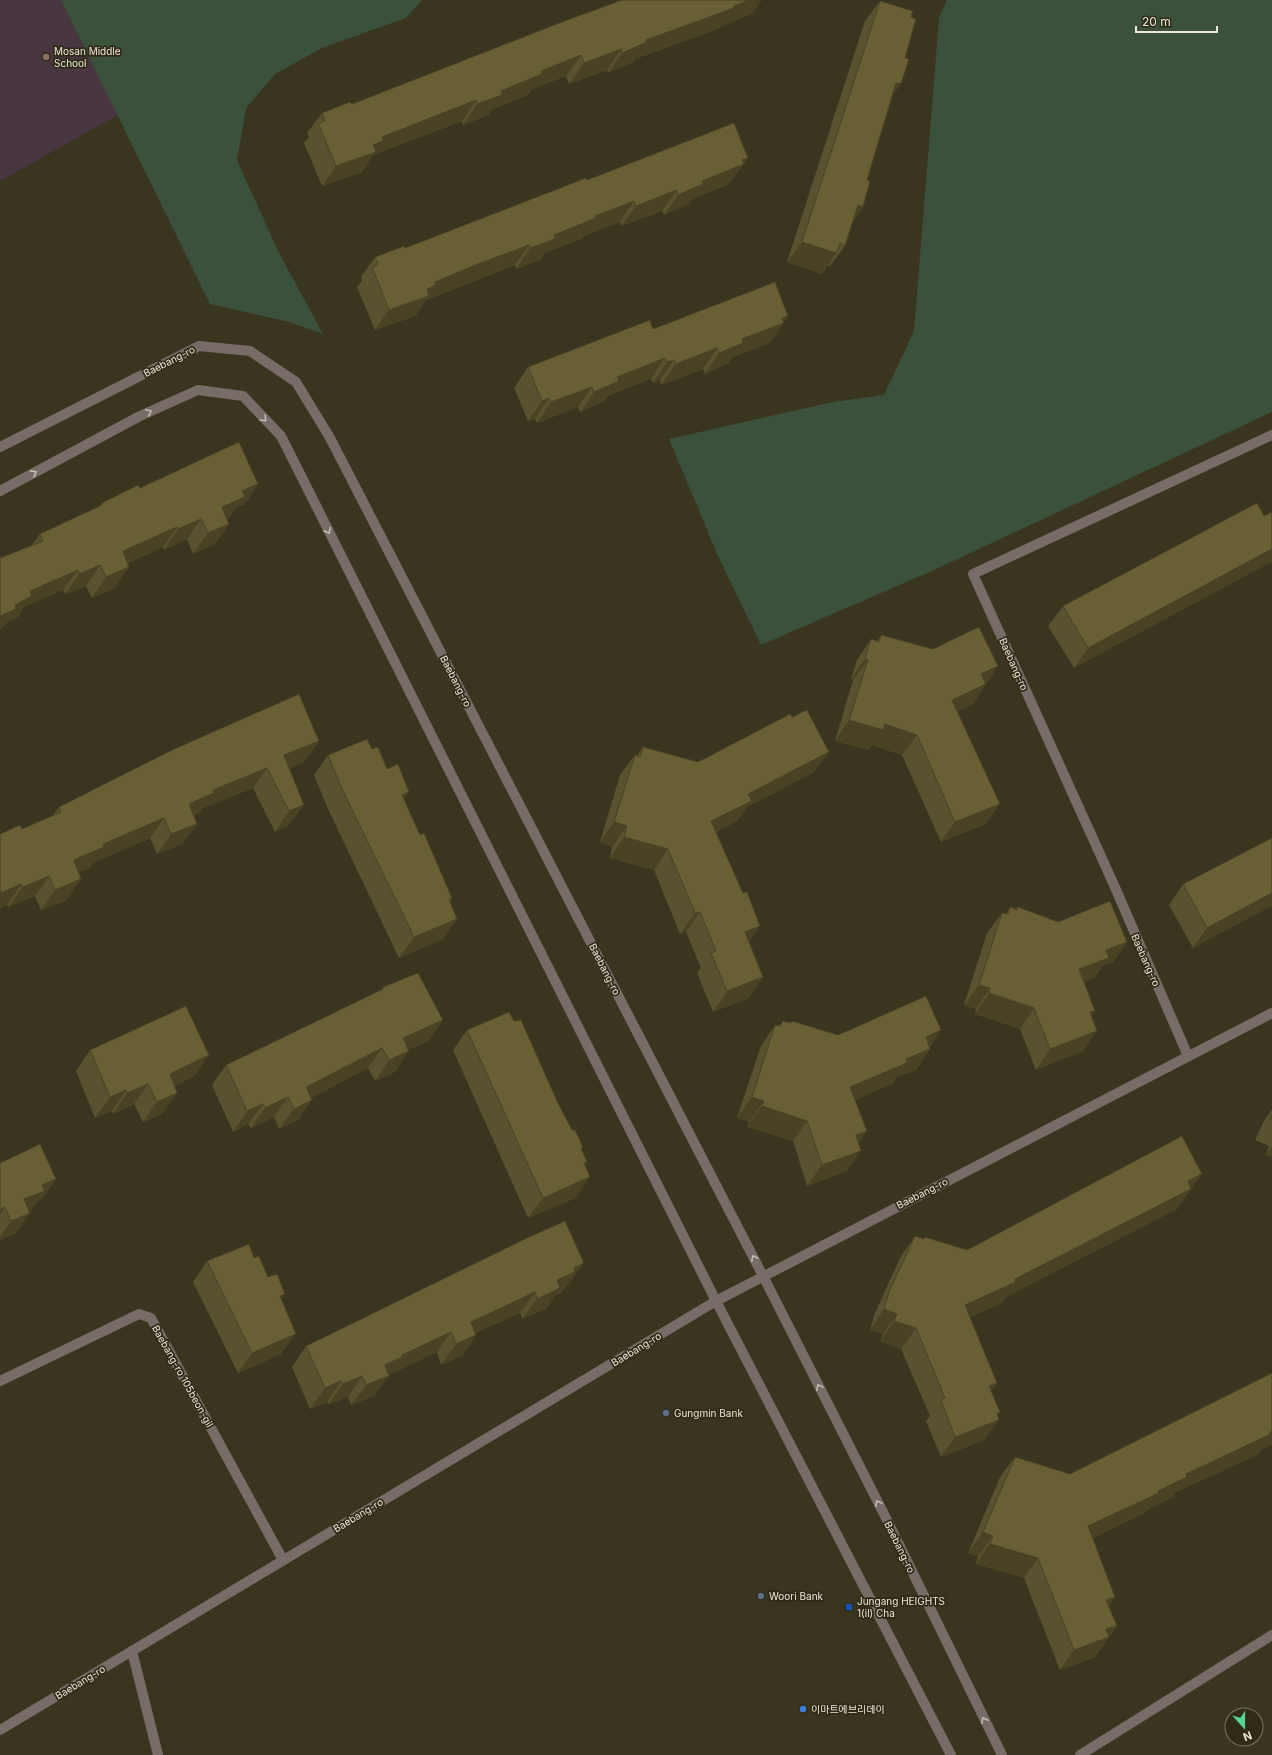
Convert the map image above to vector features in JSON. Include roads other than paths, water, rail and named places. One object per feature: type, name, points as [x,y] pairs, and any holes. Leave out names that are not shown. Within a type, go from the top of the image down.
[{"type":"street","name":"Baebang-ro","points":[[0,447],[199,346],[250,350],[296,382],[329,436],[764,1276],[1002,1755]]},
{"type":"street","points":[[0,491],[140,416],[198,390],[243,396],[281,436],[716,1301],[951,1755]]},
{"type":"street","name":"Baebang-ro","points":[[1188,1056],[1114,885],[973,574],[1272,435]]},
{"type":"street","name":"Baebang-ro","points":[[0,1730],[716,1301],[1272,1013]]},
{"type":"street","name":"Baebang-ro 105beon-gil","points":[[0,1381],[139,1314],[151,1318],[283,1560]]},
{"type":"street","points":[[1080,1755],[1272,1635]]},
{"type":"street","points":[[132,1651],[158,1755]]},
{"type":"place","name":"Mosan Middle School","points":[[46,57]]},
{"type":"place","name":"Gungmin Bank","points":[[666,1413]]},
{"type":"place","name":"Woori Bank","points":[[761,1596]]},
{"type":"place","name":"Jungang HEIGHTS 1(il) Cha","points":[[849,1607]]},
{"type":"place","name":"이마트에브리데이","points":[[803,1709]]}]
